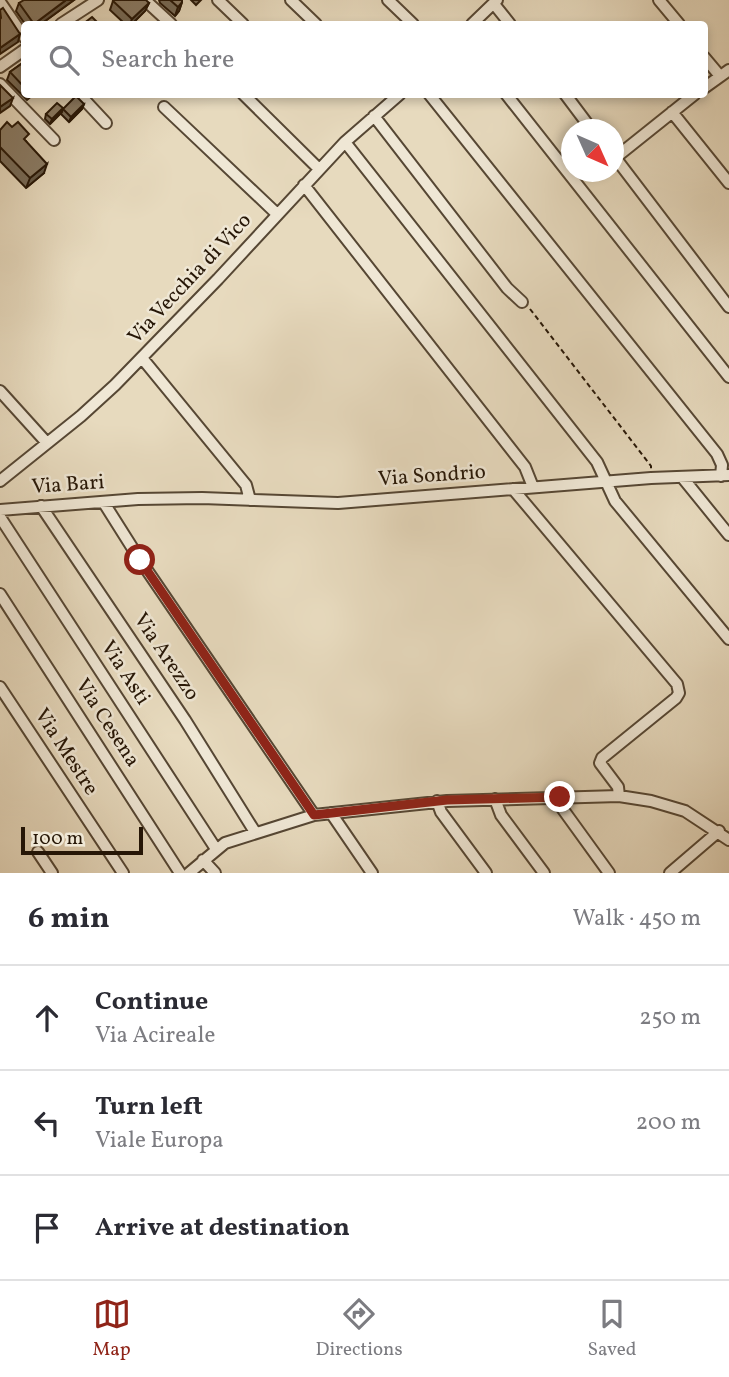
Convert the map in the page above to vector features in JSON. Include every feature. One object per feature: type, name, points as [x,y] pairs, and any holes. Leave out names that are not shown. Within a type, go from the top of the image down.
[{"type":"street","points":[[66,21],[98,0]]},
{"type":"street","points":[[145,0],[168,21]]},
{"type":"street","points":[[218,0],[240,21]]},
{"type":"street","points":[[291,0],[313,21]]},
{"type":"street","points":[[388,0],[410,21]]},
{"type":"street","points":[[659,0],[676,21]]},
{"type":"street","points":[[0,2],[21,33]]},
{"type":"street","points":[[475,21],[495,2],[508,21]]},
{"type":"street","points":[[0,66],[21,52]]},
{"type":"street","points":[[708,59],[725,73],[708,86]]},
{"type":"street","points":[[0,84],[54,140]]},
{"type":"street","points":[[83,98],[106,122]]},
{"type":"street","points":[[247,98],[319,169]]},
{"type":"street","name":"Via Vecchia di Vico","points":[[0,481],[81,416],[142,358],[319,169],[392,98]]},
{"type":"street","points":[[432,98],[717,454],[725,476]]},
{"type":"street","points":[[509,98],[729,377]]},
{"type":"street","points":[[568,98],[584,119]]},
{"type":"street","points":[[624,149],[690,98]]},
{"type":"street","points":[[164,107],[277,214]]},
{"type":"street","points":[[672,112],[729,183]]},
{"type":"street","points":[[374,116],[507,288],[522,302]]},
{"type":"street","points":[[345,142],[597,462],[615,500],[729,639]]},
{"type":"street","points":[[624,170],[729,307]]},
{"type":"street","points":[[304,185],[525,467],[533,488]]},
{"type":"street","points":[[142,358],[246,485],[250,500]]},
{"type":"street","points":[[0,391],[47,443]]},
{"type":"street","name":"Via Sondrio","points":[[138,499],[202,498],[338,503],[651,478],[725,476]]},
{"type":"street","points":[[682,477],[729,535]]},
{"type":"street","points":[[513,489],[677,684],[679,693],[676,698],[602,758],[600,763],[618,787],[619,796]]},
{"type":"street","name":"Via Bari","points":[[0,510],[138,499]]},
{"type":"street","points":[[103,503],[314,815]]},
{"type":"street","name":"Via Arezzo","points":[[41,506],[186,720],[255,832]]},
{"type":"street","name":"Via Asti","points":[[0,517],[216,849]]},
{"type":"street","name":"Via Cesena","points":[[0,594],[180,873]]},
{"type":"street","name":"Via Mestre","points":[[0,687],[123,873]]},
{"type":"street","points":[[189,873],[216,849],[255,832],[314,815],[437,801],[619,796],[651,801],[685,811],[729,840]]},
{"type":"street","points":[[554,797],[610,873]]},
{"type":"street","points":[[495,799],[501,815],[544,873]]},
{"type":"street","points":[[437,801],[441,812],[486,873]]},
{"type":"street","points":[[331,813],[372,873]]},
{"type":"street","points":[[670,873],[719,831]]},
{"type":"street","points":[[38,852],[52,873]]},
{"type":"street","points":[[204,860],[215,873]]},
{"type":"path","points":[[522,302],[533,311],[651,466],[651,478]]},
{"type":"building","points":[[24,0],[66,0],[38,21],[32,21],[19,3]]},
{"type":"building","points":[[114,0],[146,0],[149,3],[132,19]]},
{"type":"building","points":[[170,0],[182,0],[182,2],[178,7]]},
{"type":"building","points":[[3,8],[20,34],[0,48],[0,10]]},
{"type":"building","points":[[21,64],[21,84],[10,72]]},
{"type":"building","points":[[0,85],[13,98],[0,107]]},
{"type":"building","points":[[74,98],[84,104],[71,117],[63,109]]},
{"type":"building","points":[[57,103],[63,108],[52,119],[46,114]]},
{"type":"building","points":[[7,122],[12,127],[18,122],[29,134],[24,139],[47,164],[30,178],[0,147],[0,130]]},
{"type":"route","points":[[140,560],[314,815],[447,800],[560,797]]}]
